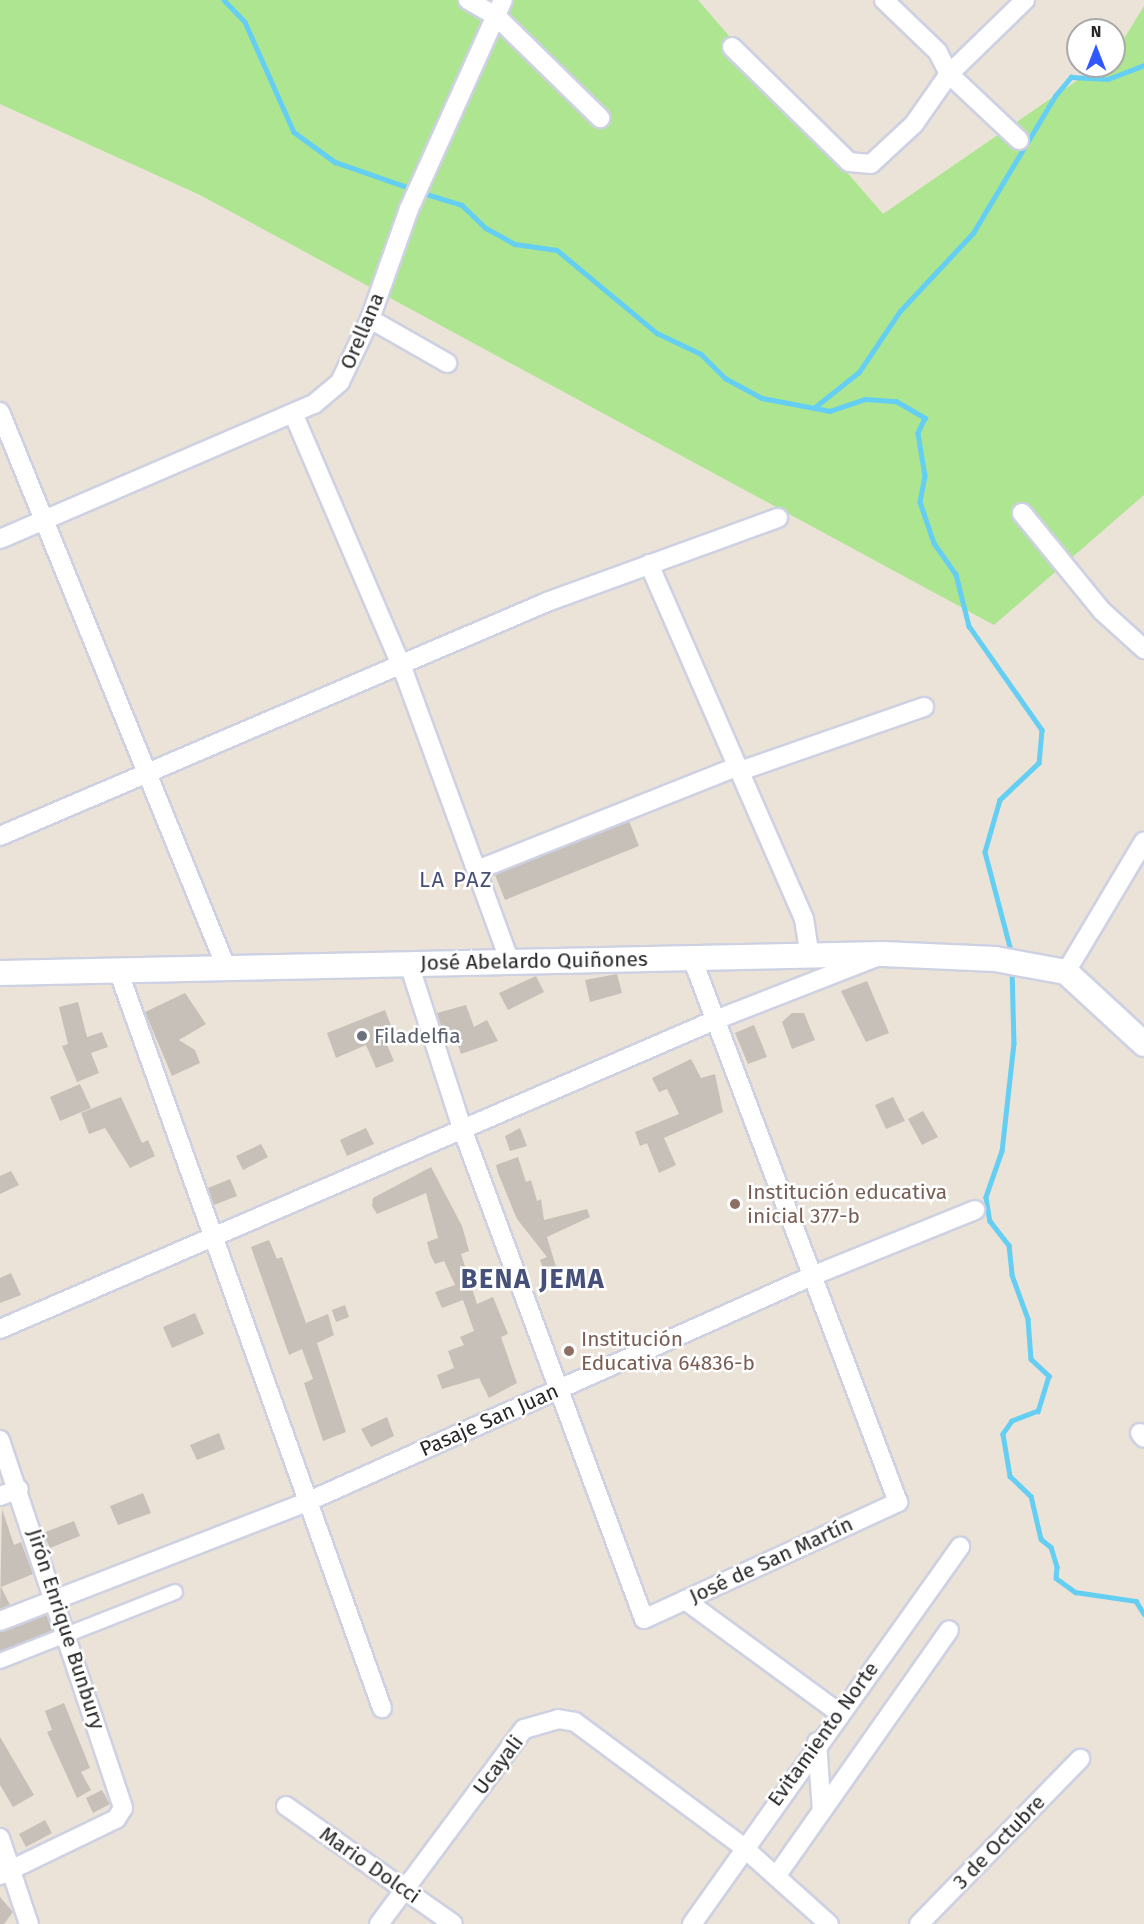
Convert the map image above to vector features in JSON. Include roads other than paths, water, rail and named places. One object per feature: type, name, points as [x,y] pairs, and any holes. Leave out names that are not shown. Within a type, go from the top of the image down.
[{"type":"street","points":[[468,0],[500,8],[600,118]]},
{"type":"street","points":[[884,0],[938,52],[949,75],[1019,140]]},
{"type":"street","points":[[732,47],[858,166],[872,164],[901,138],[949,75],[1025,0]]},
{"type":"street","name":"Orellana","points":[[0,539],[292,413],[340,382],[370,319],[409,209],[426,169],[500,8]]},
{"type":"street","points":[[370,319],[447,363]]},
{"type":"street","points":[[0,412],[149,772],[226,968]]},
{"type":"street","points":[[292,413],[402,668],[510,962]]},
{"type":"street","points":[[1022,513],[1102,611],[1144,649]]},
{"type":"street","points":[[0,836],[402,668],[547,602],[778,518]]},
{"type":"street","points":[[649,564],[740,768],[804,920],[810,956]]},
{"type":"street","points":[[477,870],[740,768],[924,707]]},
{"type":"street","points":[[1144,841],[1138,861],[1066,972],[1144,1044]]},
{"type":"street","points":[[0,1329],[213,1241],[715,1020],[883,954]]},
{"type":"street","name":"José Abelardo Quiñones","points":[[0,973],[883,954],[994,959],[1066,972]]},
{"type":"street","points":[[692,958],[812,1276]]},
{"type":"street","points":[[409,964],[464,1131],[561,1388]]},
{"type":"street","points":[[118,970],[213,1241],[382,1708]]},
{"type":"street","name":"Pasaje San Juan","points":[[0,1621],[56,1596],[309,1501],[812,1276],[975,1210]]},
{"type":"street","name":"José de San Martín","points":[[561,1388],[644,1619],[898,1502],[812,1276]]},
{"type":"street","name":"Jirón Enrique Bunbury","points":[[0,1440],[56,1596],[123,1802],[116,1819],[5,1872]]},
{"type":"street","points":[[0,1496],[19,1489]]},
{"type":"street","name":"Evitamiento Norte","points":[[692,1924],[742,1846],[960,1547]]},
{"type":"street","points":[[0,1661],[67,1631],[175,1592]]},
{"type":"street","points":[[685,1600],[838,1712]]},
{"type":"street","points":[[777,1875],[949,1630]]},
{"type":"street","name":"Ucayali","points":[[379,1924],[524,1729],[544,1720],[575,1722],[742,1846],[829,1924]]},
{"type":"street","points":[[817,1742],[822,1810]]},
{"type":"street","name":"3 de Octubre","points":[[919,1924],[1080,1759]]},
{"type":"street","name":"Mario Dolcci","points":[[286,1806],[453,1924]]},
{"type":"street","points":[[0,1838],[5,1872],[26,1923]]},
{"type":"waterway","points":[[224,0],[245,22],[294,132],[335,162],[413,189]]},
{"type":"waterway","points":[[815,407],[859,372],[900,311],[973,233],[1055,96],[1071,77],[1108,79],[1144,65]]},
{"type":"waterway","points":[[420,192],[462,205],[486,228],[515,244],[557,250],[657,333],[701,354],[725,378],[762,398],[830,411],[865,399],[896,401],[925,418],[918,433],[925,476],[920,502],[934,543],[956,574],[969,626],[1042,730],[1039,763],[1000,800],[985,852],[1012,954]]},
{"type":"waterway","points":[[1012,968],[1014,1043],[1002,1151],[986,1197],[990,1221],[1009,1245],[1012,1275],[1028,1319],[1031,1359],[1049,1376],[1038,1411],[1012,1421],[1003,1434],[1010,1476],[1031,1496],[1041,1539],[1051,1547],[1057,1567],[1056,1578],[1075,1592],[1136,1601],[1144,1614]]},
{"type":"place","name":"Filadelfia","points":[[362,1036]]},
{"type":"place","name":"Institución educativa inicial 377-b","points":[[735,1204]]},
{"type":"place","name":"Institución Educativa 64836-b","points":[[569,1351]]},
{"type":"district","name":"LA PAZ","points":[[456,880]]},
{"type":"district","name":"BENA JEMA","points":[[533,1280]]}]
